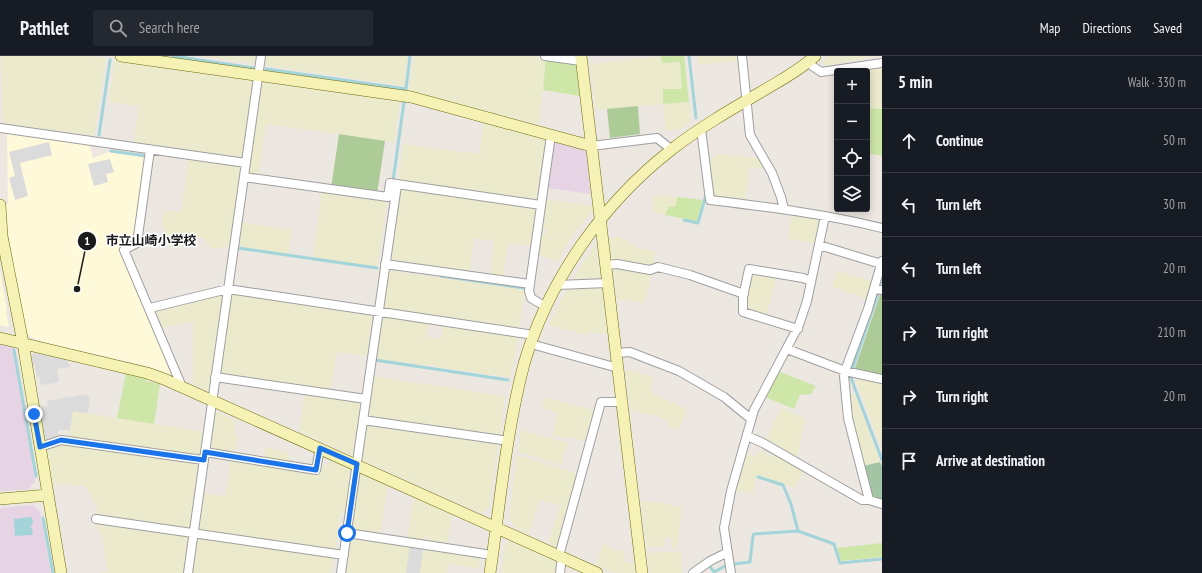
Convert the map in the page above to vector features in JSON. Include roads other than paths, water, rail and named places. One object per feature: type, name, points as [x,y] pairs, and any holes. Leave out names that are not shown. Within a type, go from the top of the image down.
[{"type":"street","points":[[121,56],[411,97],[591,146],[657,138],[672,150]]},
{"type":"street","points":[[188,573],[261,56]]},
{"type":"street","points":[[545,56],[581,58],[642,573]]},
{"type":"street","points":[[742,56],[750,134],[772,173],[782,197],[784,209]]},
{"type":"street","points":[[490,573],[516,397],[533,340],[546,307],[557,285],[573,257],[600,221],[626,190],[672,150],[811,59],[821,72],[882,62]]},
{"type":"street","points":[[0,128],[246,163]]},
{"type":"street","points":[[702,129],[710,200],[784,209],[854,221],[882,228]]},
{"type":"street","points":[[546,307],[531,298],[529,291],[551,135]]},
{"type":"street","points":[[150,150],[137,243],[124,250],[182,386]]},
{"type":"street","points":[[244,177],[388,197],[390,183],[541,205]]},
{"type":"street","points":[[341,573],[397,184]]},
{"type":"street","points":[[0,206],[2,236],[22,343],[61,573]]},
{"type":"street","points":[[731,573],[724,528],[725,516],[739,460],[748,436],[751,420],[760,397],[798,329],[807,301],[825,216]]},
{"type":"street","points":[[819,245],[882,263],[878,290],[868,310],[845,371],[848,418],[869,500]]},
{"type":"street","points":[[385,264],[530,284]]},
{"type":"street","points":[[606,265],[617,264],[650,270],[658,267],[690,275],[744,294]]},
{"type":"street","points":[[798,329],[743,312],[744,294],[749,269],[803,278],[811,281]]},
{"type":"street","points":[[557,285],[608,283]]},
{"type":"street","points":[[150,308],[228,289],[378,311],[533,340],[618,368]]},
{"type":"street","points":[[0,338],[147,373],[182,386],[597,573]]},
{"type":"street","points":[[787,349],[845,371],[882,379]]},
{"type":"street","points":[[616,353],[630,352],[678,370],[724,397],[751,420]]},
{"type":"street","points":[[215,377],[366,399]]},
{"type":"street","points":[[560,573],[560,556],[601,402],[622,402]]},
{"type":"street","points":[[363,420],[509,441]]},
{"type":"street","points":[[748,436],[862,500],[869,500],[882,504]]},
{"type":"street","points":[[40,447],[61,440],[316,470],[320,448]]},
{"type":"street","points":[[0,499],[48,495]]},
{"type":"street","points":[[96,519],[344,555]]},
{"type":"street","points":[[347,533],[492,555]]},
{"type":"street","points":[[693,573],[710,561],[728,552]]},
{"type":"water","points":[[32,517],[33,523],[30,528],[32,528],[33,534],[15,536],[14,519]]},
{"type":"waterway","points":[[173,56],[253,68]]},
{"type":"waterway","points":[[266,69],[406,89],[410,56]]},
{"type":"waterway","points":[[689,56],[696,118]]},
{"type":"waterway","points":[[99,135],[110,60]]},
{"type":"waterway","points":[[393,181],[404,102]]},
{"type":"waterway","points":[[111,151],[146,156],[146,158]]},
{"type":"waterway","points":[[684,220],[698,223],[706,195]]},
{"type":"waterway","points":[[238,248],[377,268]]},
{"type":"waterway","points":[[441,276],[524,288]]},
{"type":"waterway","points":[[880,284],[882,279]]},
{"type":"waterway","points":[[852,370],[878,294]]},
{"type":"waterway","points":[[14,350],[36,476]]},
{"type":"waterway","points":[[375,360],[508,380]]},
{"type":"waterway","points":[[851,378],[882,460]]},
{"type":"waterway","points":[[758,477],[783,485],[791,504],[798,531],[834,544],[840,563],[882,559]]},
{"type":"waterway","points":[[43,518],[53,573]]},
{"type":"waterway","points":[[733,564],[750,562],[754,534],[798,531]]},
{"type":"waterway","points":[[708,564],[714,572],[727,565]]},
{"type":"place","name":"市立山崎小学校","points":[[77,289]]}]
